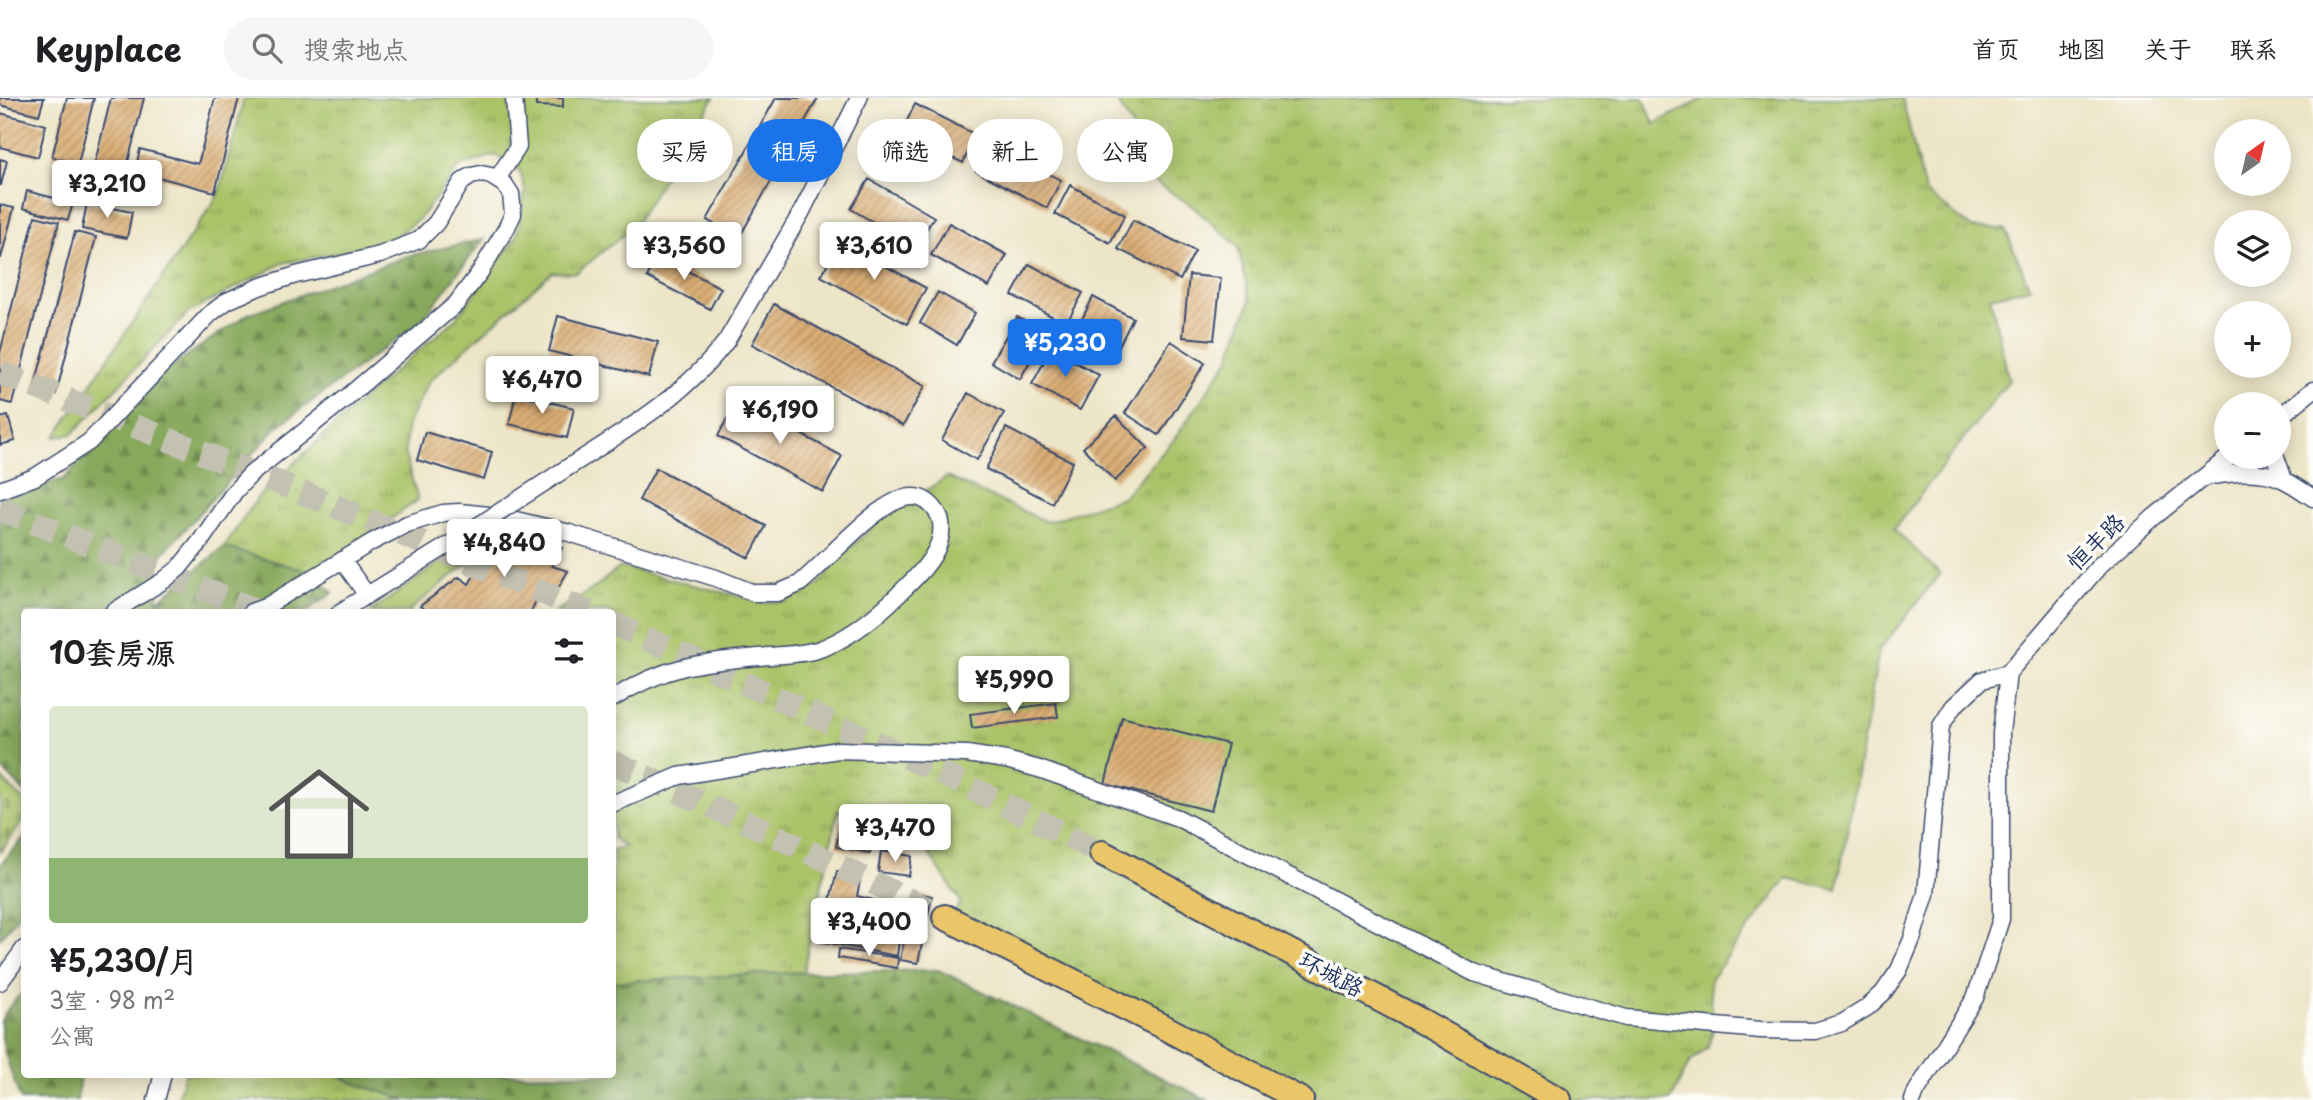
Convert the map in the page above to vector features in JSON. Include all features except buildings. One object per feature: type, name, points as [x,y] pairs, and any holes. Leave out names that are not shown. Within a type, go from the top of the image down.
[{"type":"main road","name":"环城路","points":[[1102,853],[1396,1007],[1559,1100]]},
{"type":"main road","points":[[945,917],[1160,1025],[1301,1100]]},
{"type":"street","points":[[497,179],[518,147],[514,98]]},
{"type":"street","points":[[345,609],[547,481],[678,392],[714,356],[733,329],[801,213],[859,98]]},
{"type":"street","points":[[0,489],[35,477],[89,442],[210,314],[227,301],[288,277],[380,255],[419,240],[432,229],[462,182],[476,174],[486,174],[505,185],[511,194],[513,214],[480,272],[456,304],[346,398],[250,474],[179,568],[118,609]]},
{"type":"street","points":[[2291,408],[2313,390]]},
{"type":"street","name":"恒丰路","points":[[2008,673],[2100,565],[2214,469]]},
{"type":"street","points":[[2280,469],[2284,480]]},
{"type":"street","points":[[2204,477],[2245,472],[2272,475],[2313,498]]},
{"type":"street","points":[[259,609],[407,524],[443,513],[499,516],[535,524],[716,578],[754,593],[778,593],[799,584],[868,520],[891,503],[906,497],[920,498],[939,515],[939,544],[926,565],[891,602],[845,636],[814,651],[701,662],[680,667],[616,697]]},
{"type":"street","points":[[342,560],[367,595]]},
{"type":"street","points":[[616,802],[680,776],[838,750],[967,754],[1006,760],[1152,807],[1187,822],[1474,973],[1626,1018],[1733,1028],[1815,1031],[1842,1023],[1868,1007],[1883,993],[1899,970],[1926,894],[1941,726],[1953,708],[1982,680],[2008,673],[2001,733],[2001,919],[1975,999],[1913,1100]]},
{"type":"street","points":[[0,982],[21,953]]},
{"type":"street","points":[[156,1100],[162,1078]]},
{"type":"green space","points":[[244,98],[714,98],[701,119],[637,119],[637,182],[661,182],[633,227],[576,273],[552,272],[429,381],[407,425],[405,455],[418,500],[314,573],[224,547],[258,497],[369,393],[455,320],[517,236],[525,191],[520,171],[495,155],[460,166],[419,219],[385,244],[283,263],[189,312],[72,434],[55,437],[219,194]]},
{"type":"green space","points":[[1115,98],[1644,98],[1654,124],[1705,98],[1902,98],[1925,192],[1972,228],[2005,229],[2030,288],[1990,297],[2009,380],[1894,529],[1940,574],[1879,650],[1837,889],[1787,878],[1710,980],[1713,1031],[1708,1047],[1689,1063],[1671,1100],[1326,1100],[950,919],[961,902],[911,827],[838,811],[803,972],[616,982],[616,850],[625,847],[616,840],[616,609],[559,609],[593,589],[620,567],[763,602],[785,602],[818,585],[846,552],[879,521],[947,477],[1047,522],[1123,497],[1173,441],[1229,359],[1250,301],[1238,246],[1191,205],[1155,182],[1173,182],[1173,119],[1128,119]]},
{"type":"green space","points":[[484,239],[421,321],[277,427],[156,561],[158,601],[224,547],[314,573],[333,593],[309,609],[21,609],[21,788],[0,767],[0,498],[64,479],[166,370],[248,314],[408,256]]},
{"type":"green space","points":[[477,537],[472,560],[411,609],[374,609]]},
{"type":"green space","points":[[0,777],[21,798],[21,824],[0,852]]},
{"type":"green space","points":[[21,841],[21,911],[0,939],[0,865]]},
{"type":"green space","points":[[938,970],[1208,1100],[406,1100],[344,1078],[616,1078],[616,982],[780,973]]},
{"type":"green space","points":[[21,994],[21,1078],[80,1078],[77,1100],[21,1100],[1,1030],[1,1021]]},
{"type":"green space","points":[[184,1078],[344,1078],[406,1100],[176,1100]]},
{"type":"tunnel","points":[[0,373],[294,489],[582,609]]},
{"type":"tunnel","points":[[0,509],[253,609]]},
{"type":"tunnel","points":[[616,625],[929,767],[1102,853]]},
{"type":"tunnel","points":[[616,764],[755,826],[945,917]]}]
